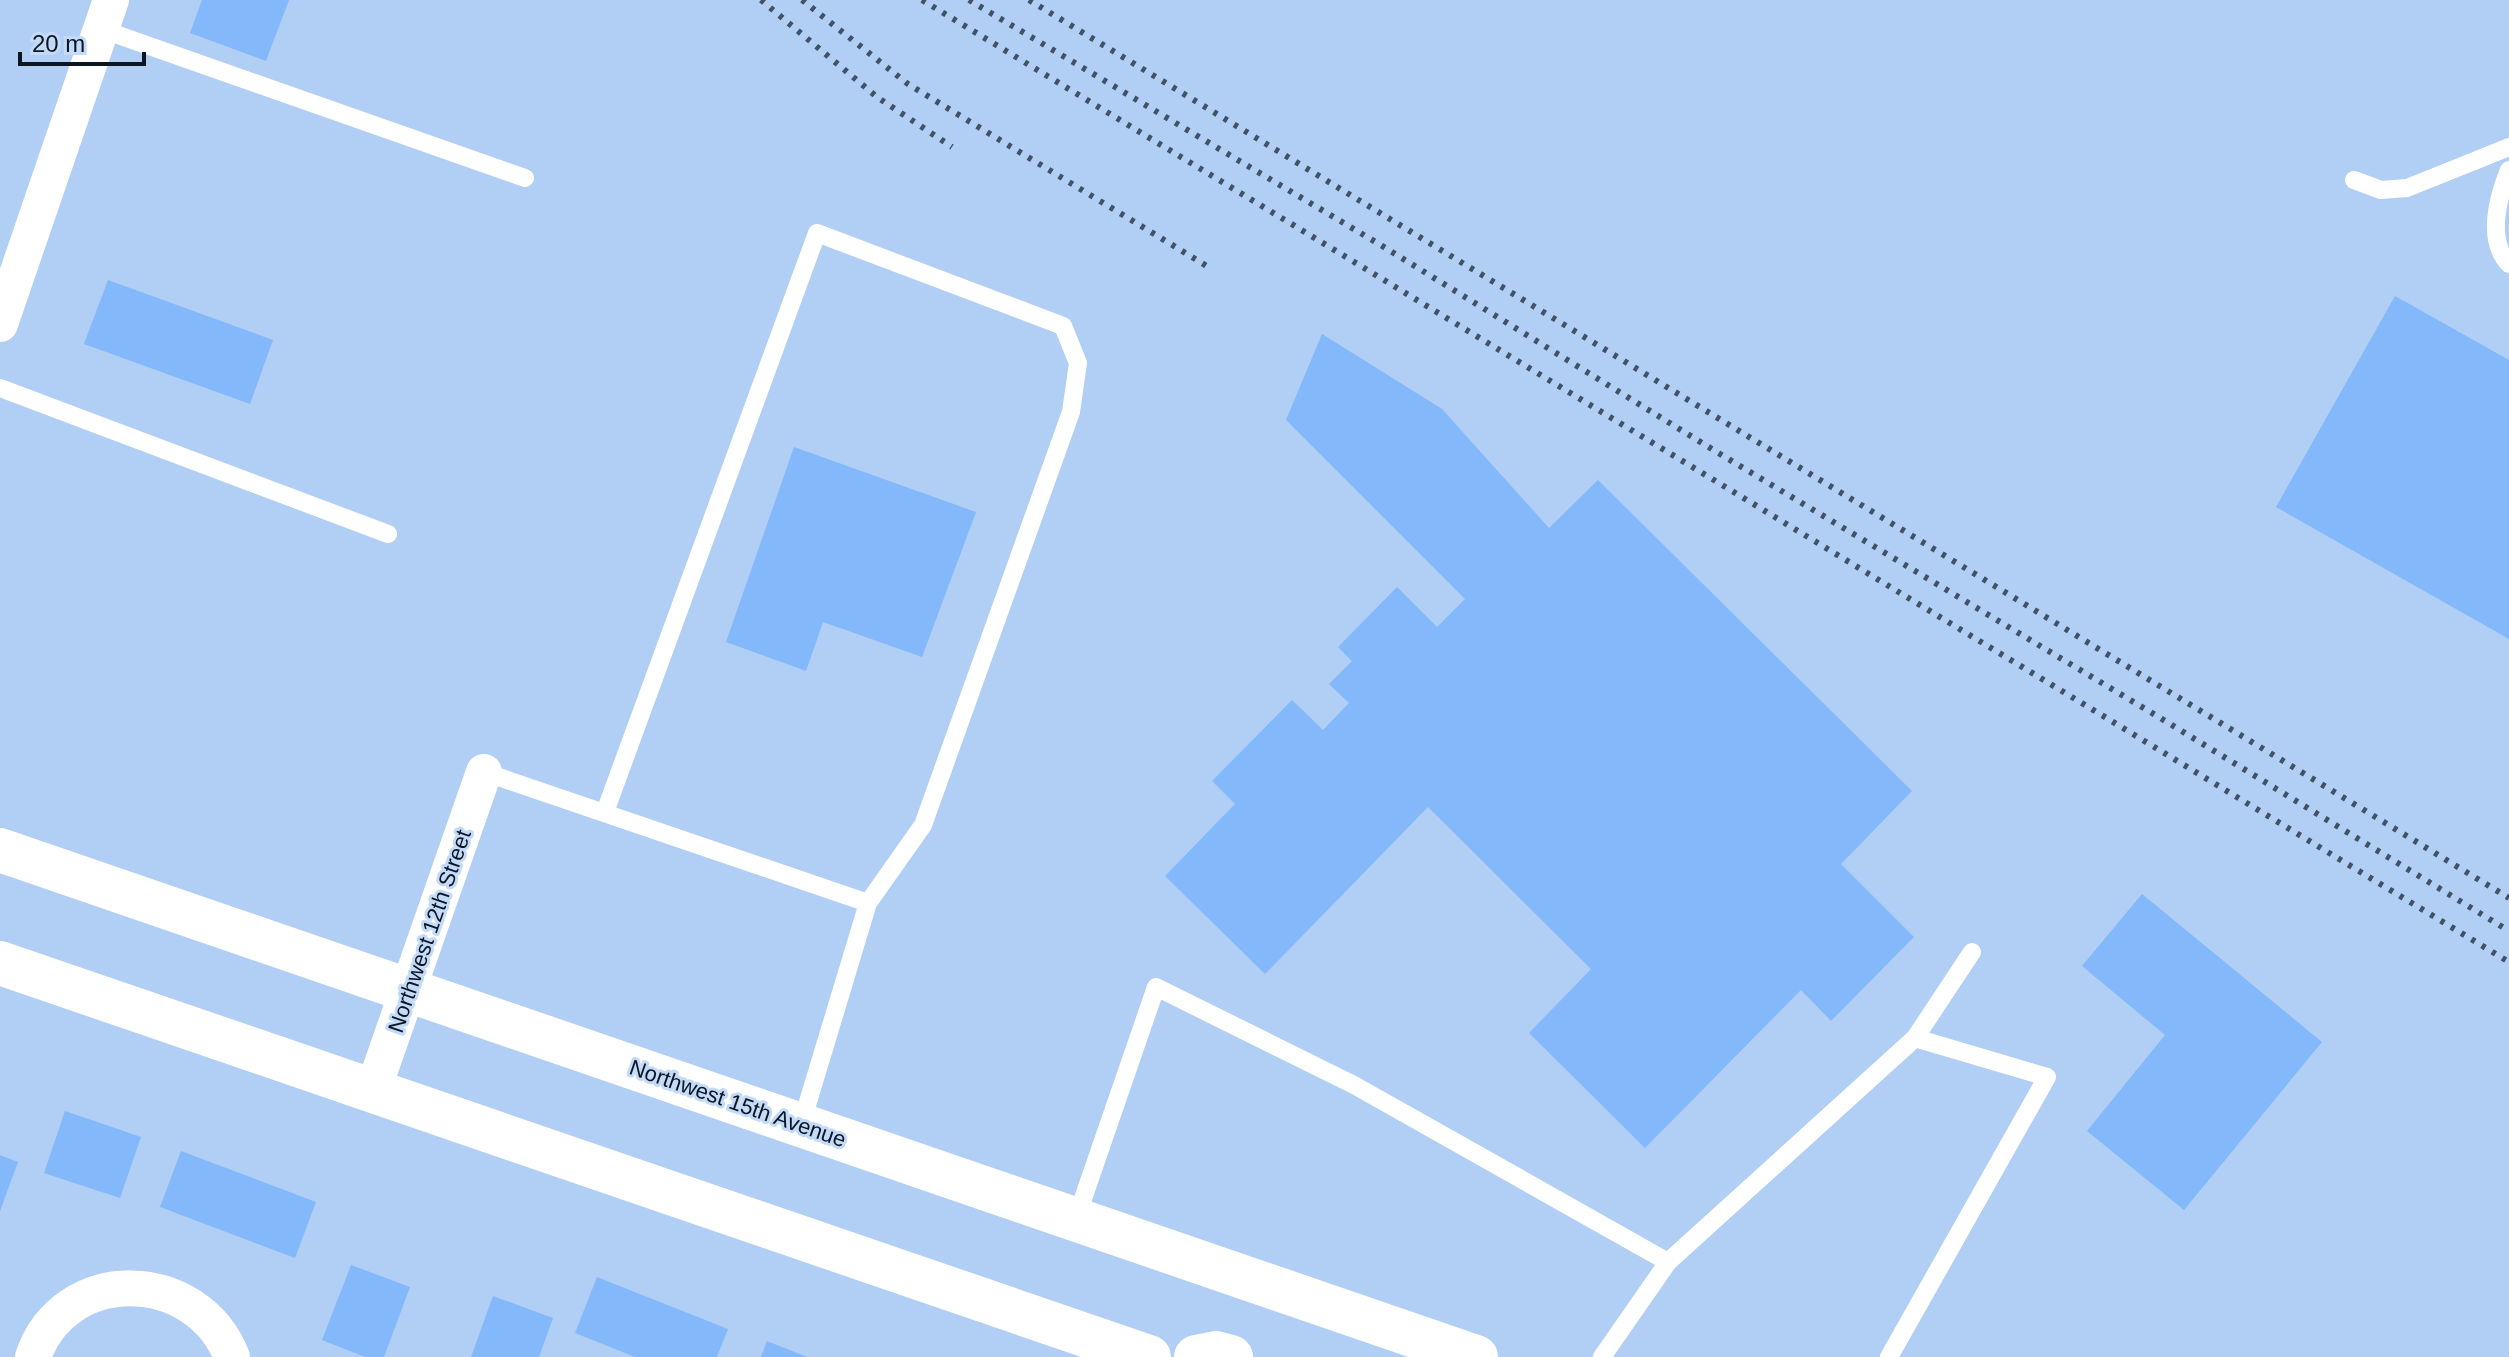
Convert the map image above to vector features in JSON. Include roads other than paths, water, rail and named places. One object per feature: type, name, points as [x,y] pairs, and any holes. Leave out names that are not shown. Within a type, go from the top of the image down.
[{"type":"street","points":[[0,324],[106,15]]},
{"type":"street","name":"Northwest 12th Street","points":[[373,1090],[484,772]]},
{"type":"street","name":"Northwest 15th Avenue","points":[[0,850],[1476,1357]]},
{"type":"street","points":[[0,963],[1149,1357]]},
{"type":"street","points":[[33,1357],[38,1344],[61,1314],[93,1295],[130,1287],[167,1293],[199,1309],[224,1338],[232,1357]]},
{"type":"street","points":[[1196,1357],[1216,1353],[1231,1357]]},
{"type":"lane","points":[[106,15],[525,178]]},
{"type":"lane","points":[[2354,180],[2381,190],[2407,188],[2509,147]]},
{"type":"lane","points":[[2509,170],[2495,216],[2502,256],[2509,264]]},
{"type":"lane","points":[[605,812],[817,233],[1063,326],[1078,363],[1071,412],[923,825],[868,903],[801,1125]]},
{"type":"lane","points":[[0,388],[388,534]]},
{"type":"lane","points":[[484,772],[868,903]]},
{"type":"lane","points":[[1602,1357],[1668,1262],[1915,1038],[1972,952]]},
{"type":"lane","points":[[1076,1219],[1156,987],[1354,1085],[1668,1262]]},
{"type":"lane","points":[[1889,1357],[2047,1077],[1915,1038]]},
{"type":"railway","points":[[761,0],[877,97],[952,147]]},
{"type":"railway","points":[[802,0],[908,84],[1210,268]]},
{"type":"railway","points":[[922,0],[2509,962]]},
{"type":"railway","points":[[969,0],[1379,244],[2509,931]]},
{"type":"railway","points":[[1029,0],[2509,898]]}]
